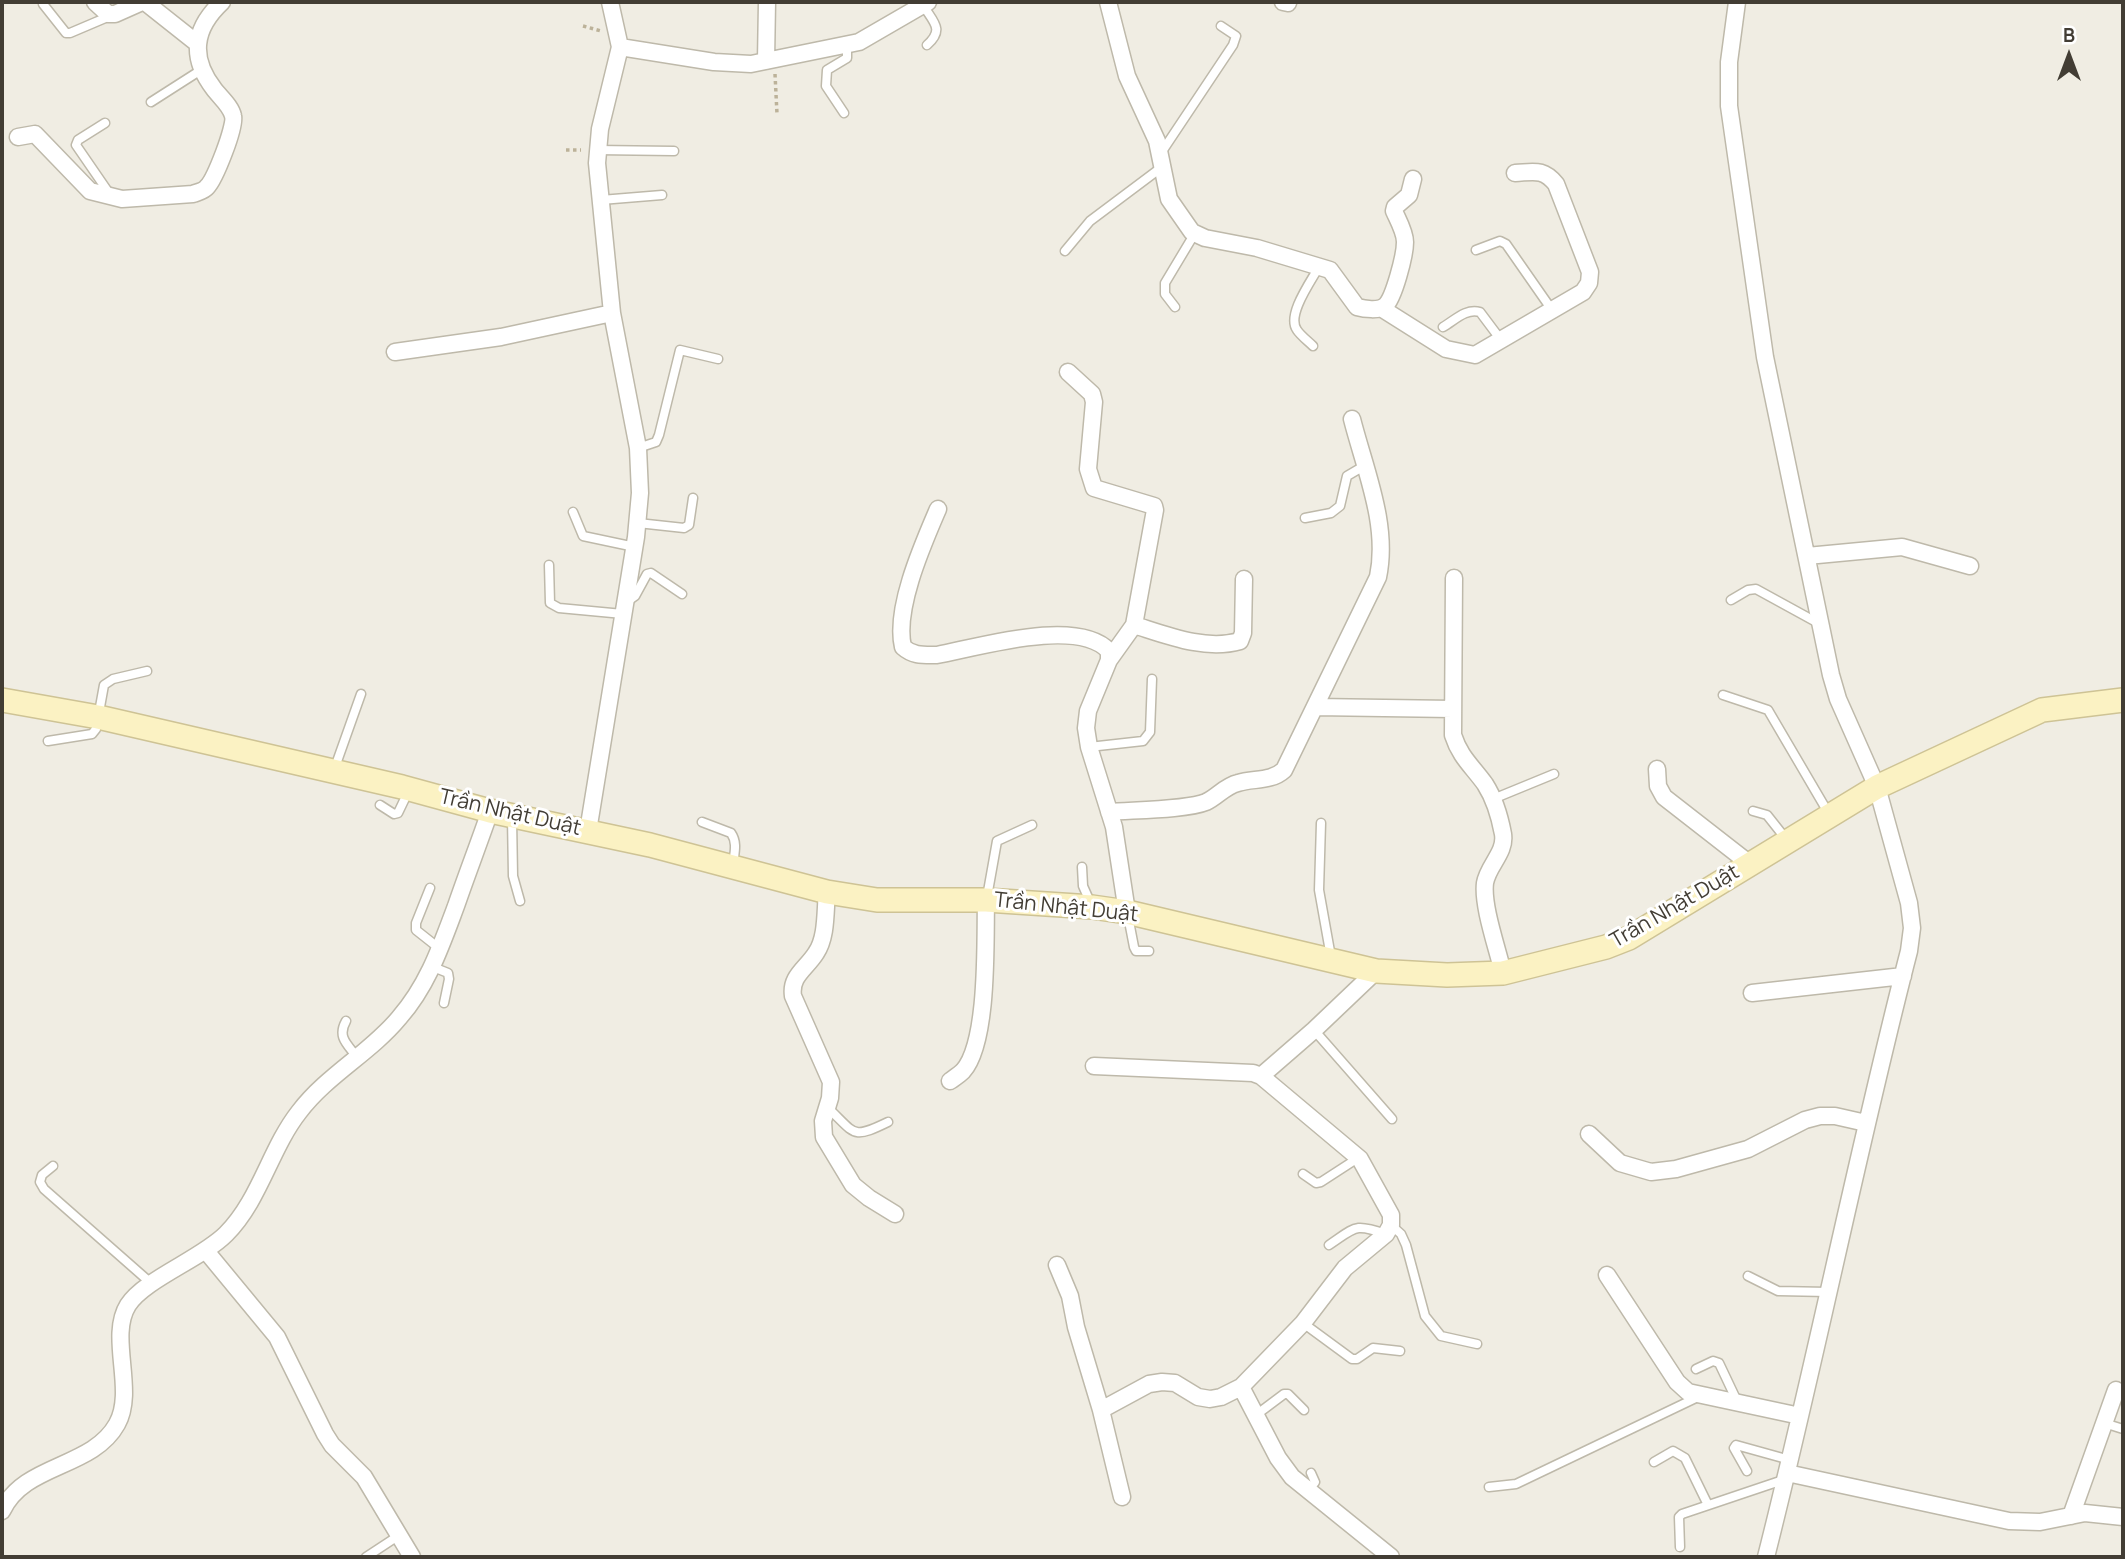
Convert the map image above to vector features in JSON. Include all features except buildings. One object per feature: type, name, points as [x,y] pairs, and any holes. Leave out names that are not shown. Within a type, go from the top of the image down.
[{"type":"main road","name":"Trần Nhật Duật","points":[[2,700],[97,717],[409,789],[827,892],[877,900],[986,900],[1092,907],[1127,912],[1376,971],[1447,975],[1503,973],[1606,947],[1629,938],[1877,787],[2042,710],[2123,700]]},
{"type":"street","points":[[95,2],[104,12],[115,14],[143,2],[198,44]]},
{"type":"street","points":[[18,137],[35,134],[90,191],[113,198],[193,194],[207,187],[225,148],[234,118],[198,61],[198,44],[204,27],[222,2]]},
{"type":"street","points":[[588,831],[635,547],[640,493],[638,448],[612,313],[596,150],[620,47],[610,2]]},
{"type":"street","points":[[767,2],[770,61]]},
{"type":"street","points":[[1108,2],[1127,76],[1161,160],[1169,199],[1195,233],[1320,265],[1330,270],[1357,307],[1381,308],[1446,349],[1475,355],[1583,292],[1589,283],[1590,272],[1556,184],[1548,174],[1515,173]]},
{"type":"street","points":[[1737,2],[1729,62],[1729,106],[1765,357],[1820,624],[1838,698],[1877,787],[1909,903],[1912,928],[1766,1557]]},
{"type":"street","points":[[620,47],[734,65],[770,61],[847,45],[874,35],[906,8],[925,3]]},
{"type":"street","points":[[1381,308],[1386,305],[1397,279],[1404,253],[1405,239],[1394,211],[1409,195],[1413,179]]},
{"type":"street","points":[[395,352],[501,337],[612,313]]},
{"type":"street","points":[[1068,372],[1092,394],[1094,402],[1088,470],[1094,488],[1154,506],[1156,510],[1134,625],[1109,660],[1088,710],[1086,728],[1089,747],[1114,827],[1127,912]]},
{"type":"street","points":[[1109,812],[1195,805],[1206,802],[1239,782],[1278,776],[1284,771],[1378,577],[1383,556],[1382,535],[1352,419]]},
{"type":"street","points":[[938,509],[912,573],[901,626],[903,647],[910,653],[922,656],[1065,634],[1100,641],[1109,650],[1109,660]]},
{"type":"street","points":[[1807,556],[1902,547],[1970,566]]},
{"type":"street","points":[[1454,578],[1452,735],[1458,751],[1484,783],[1493,799],[1504,841],[1487,875],[1485,897],[1503,973]]},
{"type":"street","points":[[1134,625],[1185,641],[1240,641],[1243,633],[1244,579]]},
{"type":"street","points":[[1315,707],[1453,709]]},
{"type":"street","points":[[1657,769],[1658,786],[1664,797],[1750,864]]},
{"type":"street","points":[[2,1511],[9,1497],[21,1485],[91,1450],[107,1437],[118,1423],[123,1404],[122,1323],[127,1307],[137,1293],[206,1251],[226,1234],[243,1213],[286,1130],[300,1111],[397,1021],[418,996],[501,813]]},
{"type":"street","points":[[827,892],[820,947],[794,979],[793,996],[831,1082],[823,1121],[824,1137],[853,1185],[895,1214]]},
{"type":"street","points":[[950,1081],[967,1063],[981,1021],[986,900]]},
{"type":"street","points":[[1261,1076],[1376,971]]},
{"type":"street","points":[[1752,993],[1903,975]]},
{"type":"street","points":[[1094,1066],[1253,1073],[1261,1076],[1344,1143],[1358,1158],[1391,1215],[1389,1230],[1345,1268],[1303,1323],[1241,1387],[1221,1397],[1210,1399],[1198,1397],[1175,1383],[1149,1384],[1101,1410]]},
{"type":"street","points":[[1589,1135],[1619,1163],[1651,1172],[1676,1169],[1748,1149],[1805,1120],[1821,1116],[1835,1116],[1866,1123]]},
{"type":"street","points":[[206,1251],[276,1337],[325,1434],[363,1477],[412,1557]]},
{"type":"street","points":[[1057,1265],[1070,1296],[1122,1497]]},
{"type":"street","points":[[1607,1275],[1677,1382],[1688,1392],[1800,1416]]},
{"type":"street","points":[[1241,1387],[1278,1458],[1292,1477],[1391,1557]]},
{"type":"street","points":[[2071,1516],[2116,1390]]},
{"type":"street","points":[[1788,1471],[2009,1521],[2040,1522],[2097,1513],[2123,1517]]},
{"type":"lane","points":[[925,3],[937,29],[936,37],[927,45]]},
{"type":"lane","points":[[43,4],[63,31],[70,33],[115,14]]},
{"type":"lane","points":[[1065,251],[1090,221],[1161,160],[1233,45],[1236,36],[1221,26]]},
{"type":"lane","points":[[844,113],[826,86],[827,69],[847,58],[847,45]]},
{"type":"lane","points":[[151,102],[201,69]]},
{"type":"lane","points":[[105,123],[78,140],[76,145],[113,198]]},
{"type":"lane","points":[[596,150],[674,151]]},
{"type":"lane","points":[[601,200],[662,195]]},
{"type":"lane","points":[[1175,307],[1165,294],[1165,283],[1195,233]]},
{"type":"lane","points":[[1476,250],[1500,241],[1506,244],[1553,310]]},
{"type":"lane","points":[[1313,346],[1296,329],[1294,321],[1295,312],[1320,265]]},
{"type":"lane","points":[[1443,327],[1474,310],[1480,312],[1502,340]]},
{"type":"lane","points":[[638,448],[656,442],[680,350],[718,359]]},
{"type":"lane","points":[[1305,518],[1331,513],[1340,506],[1347,476],[1364,466]]},
{"type":"lane","points":[[638,523],[684,528],[689,524],[693,498]]},
{"type":"lane","points":[[573,512],[583,536],[635,547]]},
{"type":"lane","points":[[549,565],[550,603],[559,608],[624,609],[647,574],[651,573],[682,594]]},
{"type":"lane","points":[[1731,600],[1748,590],[1756,589],[1820,624]]},
{"type":"lane","points":[[48,741],[92,734],[96,729],[104,685],[113,678],[147,671]]},
{"type":"lane","points":[[1089,747],[1143,741],[1147,737],[1150,732],[1152,679]]},
{"type":"lane","points":[[333,773],[361,694]]},
{"type":"lane","points":[[1723,695],[1768,710],[1829,814]]},
{"type":"lane","points":[[1493,799],[1554,774]]},
{"type":"lane","points":[[380,805],[394,814],[398,813],[409,789]]},
{"type":"lane","points":[[1752,811],[1768,815],[1788,840]]},
{"type":"lane","points":[[501,813],[520,901]]},
{"type":"lane","points":[[702,822],[731,834],[734,838],[736,843],[733,867]]},
{"type":"lane","points":[[1321,823],[1319,890],[1332,960]]},
{"type":"lane","points":[[986,900],[997,841],[1032,825]]},
{"type":"lane","points":[[1082,867],[1083,886],[1092,907]]},
{"type":"lane","points":[[430,888],[416,923],[416,930],[440,949]]},
{"type":"lane","points":[[1127,912],[1136,951],[1149,951]]},
{"type":"lane","points":[[433,967],[448,973],[443,1003]]},
{"type":"lane","points":[[346,1021],[342,1038],[357,1057]]},
{"type":"lane","points":[[1314,1030],[1392,1119]]},
{"type":"lane","points":[[827,1107],[855,1133],[864,1133],[888,1122]]},
{"type":"lane","points":[[1303,1174],[1316,1183],[1321,1182],[1358,1158]]},
{"type":"lane","points":[[53,1166],[42,1175],[40,1182],[44,1189],[152,1284]]},
{"type":"lane","points":[[1329,1245],[1356,1227],[1389,1230],[1401,1234],[1425,1316],[1441,1336],[1477,1344]]},
{"type":"lane","points":[[1748,1276],[1778,1291],[1828,1292]]},
{"type":"lane","points":[[1303,1323],[1352,1359],[1357,1359],[1373,1348],[1400,1352]]},
{"type":"lane","points":[[1696,1369],[1713,1361],[1719,1363],[1738,1404]]},
{"type":"lane","points":[[1256,1415],[1284,1394],[1289,1394],[1304,1410]]},
{"type":"lane","points":[[1489,1487],[1516,1484],[1700,1396]]},
{"type":"lane","points":[[2104,1423],[2123,1429]]},
{"type":"lane","points":[[1747,1471],[1734,1448],[1735,1445],[1788,1471]]},
{"type":"lane","points":[[1654,1462],[1673,1451],[1685,1458],[1708,1505]]},
{"type":"lane","points":[[1680,1547],[1679,1517],[1682,1514],[1788,1471]]},
{"type":"lane","points":[[1308,1491],[1315,1482],[1311,1473]]},
{"type":"lane","points":[[366,1557],[398,1536]]},
{"type":"path","points":[[770,61],[778,91],[778,114]]}]
